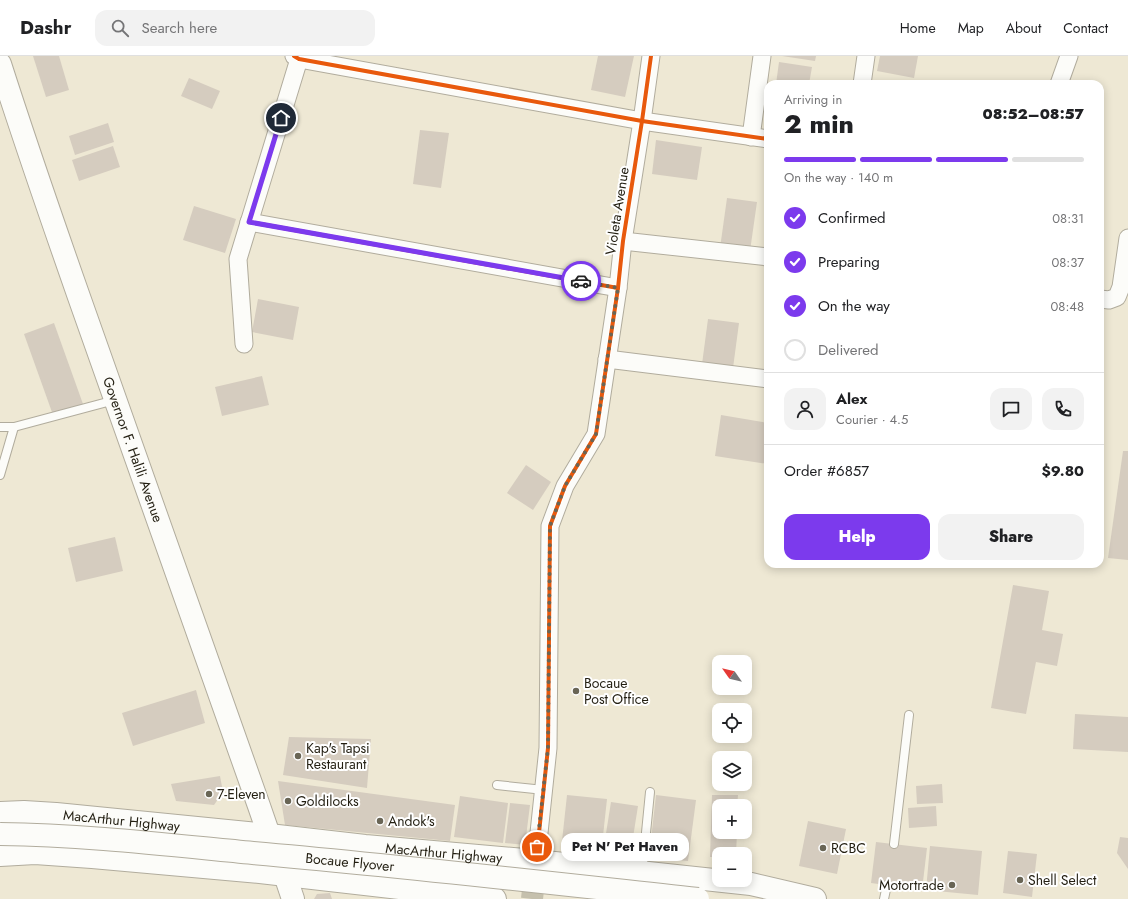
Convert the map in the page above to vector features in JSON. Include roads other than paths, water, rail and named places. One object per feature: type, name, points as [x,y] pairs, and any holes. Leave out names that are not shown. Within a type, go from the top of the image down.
[{"type":"main road","name":"Governor F. Halili Avenue","points":[[0,64],[115,400],[269,834]]},
{"type":"main road","name":"MacArthur Highway","points":[[0,813],[24,812],[56,814],[269,834],[365,846],[536,861],[751,884],[815,899]]},
{"type":"main road","name":"Bocaue Flyover","points":[[0,834],[43,834],[181,846],[370,864],[698,899]]},
{"type":"main road","points":[[0,855],[35,853],[92,857],[285,875],[495,899]]},
{"type":"main road","points":[[285,875],[293,899]]},
{"type":"street","name":"Violeta Avenue","points":[[536,861],[548,748],[550,526],[565,486],[596,434],[651,56]]},
{"type":"street","points":[[751,137],[762,56]]},
{"type":"street","points":[[863,80],[866,56]]},
{"type":"street","points":[[1061,80],[1070,56]]},
{"type":"street","points":[[244,344],[238,259],[297,57],[642,121],[764,139]]},
{"type":"street","points":[[249,222],[618,288]]},
{"type":"street","points":[[1104,299],[1109,300],[1117,297],[1121,287],[1128,238]]},
{"type":"street","points":[[623,241],[764,257]]},
{"type":"street","points":[[607,359],[764,378]]},
{"type":"lane","points":[[0,428],[14,428],[115,400]]},
{"type":"lane","points":[[0,475],[14,428]]},
{"type":"lane","points":[[894,844],[910,715]]},
{"type":"lane","points":[[497,785],[544,790]]},
{"type":"lane","points":[[642,873],[650,792]]},
{"type":"lane","points":[[884,899],[887,885]]},
{"type":"tunnel","points":[[532,899],[536,862]]},
{"type":"place","name":"Bocaue Post Office","points":[[576,691]]},
{"type":"place","name":"Kap's Tapsi Restaurant","points":[[298,756]]},
{"type":"place","name":"7-Eleven","points":[[209,794]]},
{"type":"place","name":"Goldilocks","points":[[288,801]]},
{"type":"place","name":"Andok's","points":[[380,821]]},
{"type":"place","name":"Pet N' Pet Haven","points":[[537,847]]},
{"type":"place","name":"RCBC","points":[[823,848]]},
{"type":"place","name":"Shell Select","points":[[1020,880]]},
{"type":"place","name":"Motortrade","points":[[952,885]]}]
